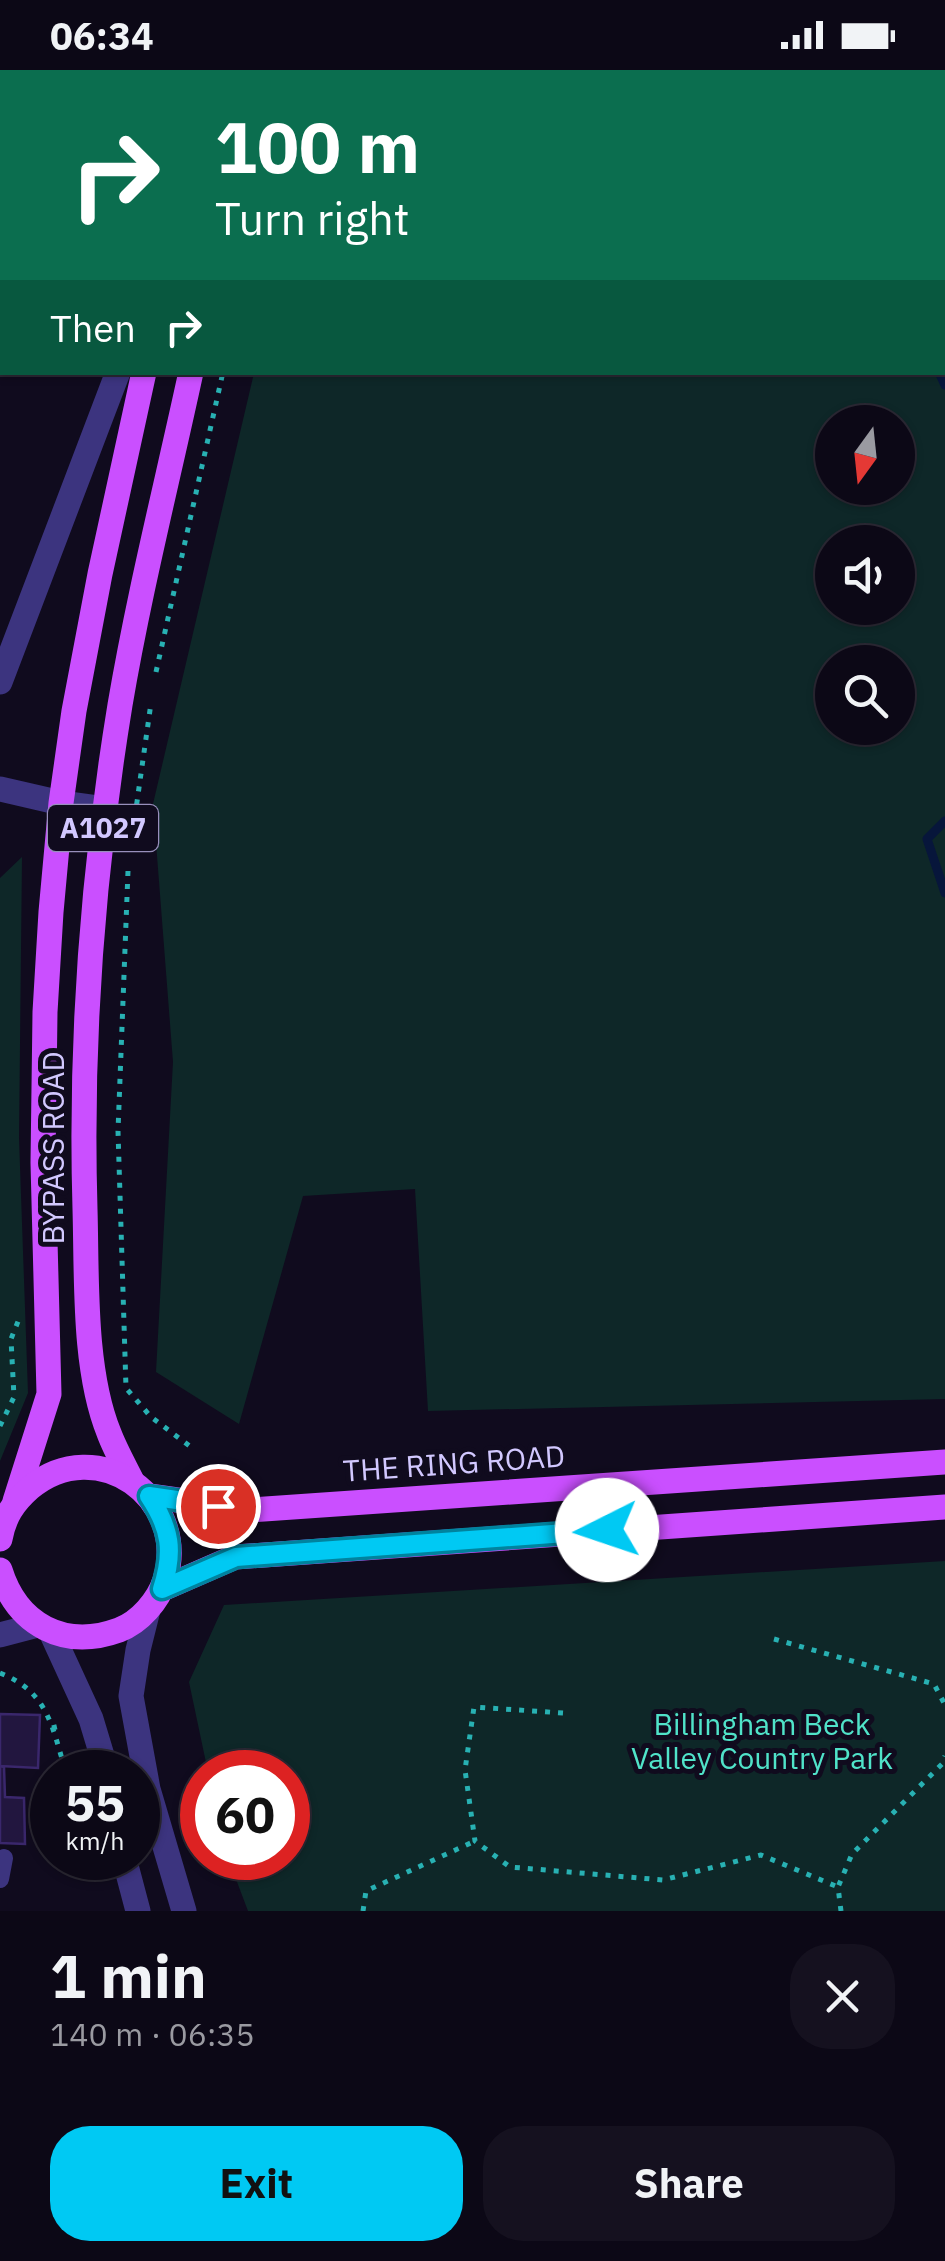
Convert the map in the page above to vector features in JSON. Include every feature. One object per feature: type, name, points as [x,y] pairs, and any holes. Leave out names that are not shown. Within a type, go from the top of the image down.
[{"type":"main road","name":"BYPASS ROAD","points":[[15,1501],[49,1394],[42,1163],[45,1012],[61,804],[100,574],[143,375]]},
{"type":"main road","name":"BYPASS ROAD","points":[[140,1488],[108,1430],[92,1361],[84,1164],[88,1011],[105,809],[120,703],[191,375]]},
{"type":"main road","name":"THE RING ROAD","points":[[15,1501],[46,1476],[69,1468],[107,1470],[140,1488],[249,1510],[945,1462]]},
{"type":"main road","name":"A1027","points":[[140,1488],[161,1514],[169,1537],[169,1566],[155,1599]]},
{"type":"main road","name":"A1027","points":[[0,1539],[15,1501]]},
{"type":"main road","points":[[0,1570],[8,1592],[21,1610],[44,1628],[85,1638],[123,1629],[155,1599],[236,1557],[945,1507]]},
{"type":"street","points":[[1,675],[117,375]]},
{"type":"street","points":[[0,789],[61,804],[105,809]]},
{"type":"street","points":[[155,1599],[138,1650],[131,1696],[148,1790],[184,1911]]},
{"type":"street","points":[[0,1635],[44,1628],[91,1719],[100,1750]]},
{"type":"street","points":[[130,1880],[138,1911]]},
{"type":"lane","points":[[0,1879],[4,1858]]},
{"type":"path","points":[[131,840],[153,686],[222,375]]},
{"type":"path","points":[[129,858],[118,1131],[126,1388],[152,1418],[191,1447]]},
{"type":"path","points":[[0,1426],[14,1397],[11,1339]]},
{"type":"path","points":[[774,1639],[934,1684],[945,1705]]},
{"type":"path","points":[[0,1673],[31,1690],[44,1706],[59,1750]]},
{"type":"path","points":[[563,1712],[474,1707],[465,1770],[475,1842],[510,1868],[664,1880],[761,1854],[838,1887]]},
{"type":"path","points":[[840,1911],[838,1887],[852,1854],[942,1764],[945,1756]]},
{"type":"path","points":[[363,1911],[366,1891],[475,1842]]},
{"type":"green space","points":[[254,375],[945,375],[945,1399],[428,1411],[415,1189],[303,1196],[239,1424],[156,1372],[173,1062],[153,804]]},
{"type":"green space","points":[[22,857],[19,1138],[28,1393],[0,1461],[0,878]]},
{"type":"green space","name":"Billingham Beck Valley Country Park","points":[[945,1561],[945,1911],[248,1911],[236,1880],[310,1880],[310,1750],[203,1750],[189,1682],[224,1605]]},
{"type":"building","points":[[0,1714],[40,1715],[39,1750],[30,1750],[30,1768],[0,1766]]},
{"type":"building","points":[[0,1766],[4,1767],[5,1797],[24,1798],[25,1844],[0,1843]]},
{"type":"waterway","points":[[940,375],[945,385]]},
{"type":"waterway","points":[[945,821],[927,839],[945,893]]},
{"type":"route","points":[[218,1506],[149,1496],[169,1537],[169,1566],[162,1589],[236,1557],[607,1530]]}]
